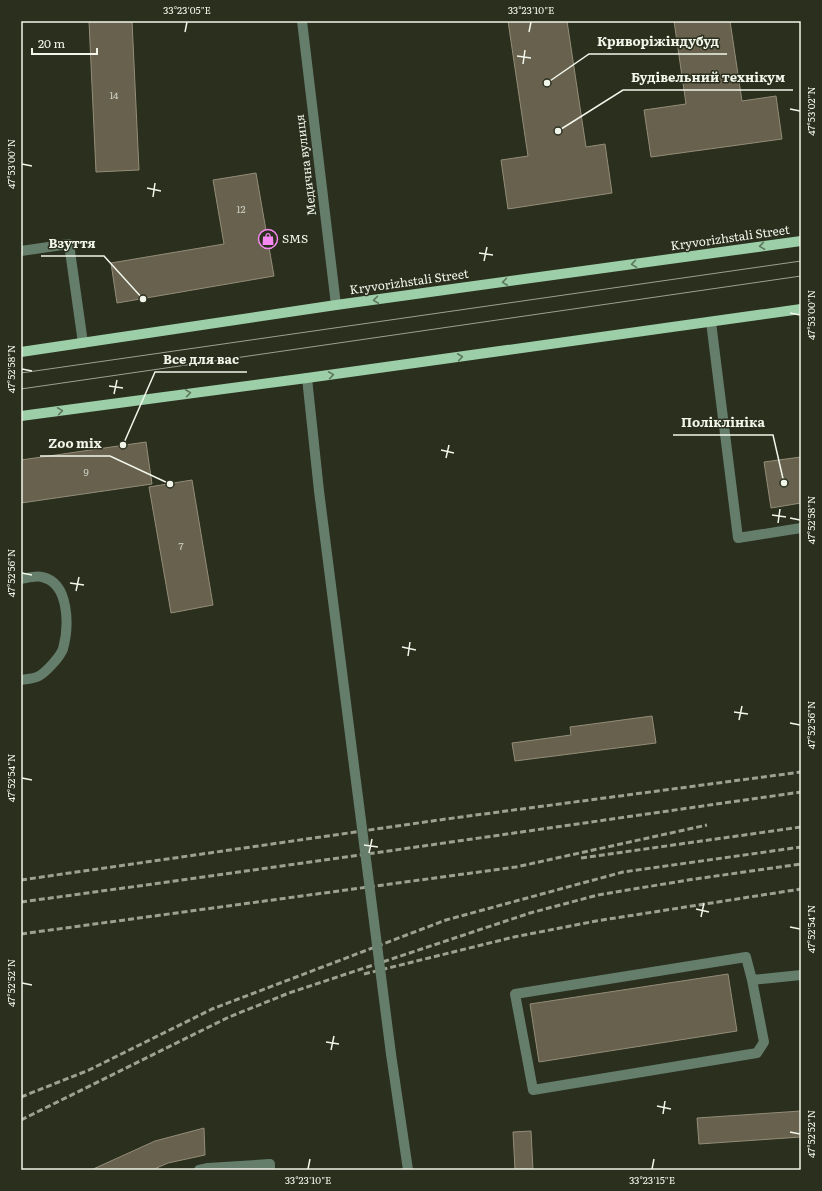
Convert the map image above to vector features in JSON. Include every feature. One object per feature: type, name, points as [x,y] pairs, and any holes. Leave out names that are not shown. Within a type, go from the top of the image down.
[{"type":"main road","name":"Kryvorizhstali Street","points":[[21,352],[336,305],[801,241]]},
{"type":"main road","points":[[21,416],[307,378],[801,309]]},
{"type":"street","name":"Медична вулиця","points":[[302,21],[336,305]]},
{"type":"street","points":[[21,251],[69,244],[83,343]]},
{"type":"street","points":[[712,322],[738,538],[801,528]]},
{"type":"street","points":[[307,378],[319,492],[391,1054],[408,1170]]},
{"type":"street","points":[[21,579],[42,577],[56,584],[66,604],[66,630],[62,650],[52,665],[38,676],[21,680]]},
{"type":"street","points":[[746,957],[752,980],[764,1042],[758,1053],[533,1090],[515,994],[746,957]]},
{"type":"street","points":[[752,980],[801,975]]},
{"type":"street","points":[[198,1170],[270,1164],[270,1170]]},
{"type":"building","points":[[89,21],[132,21],[139,170],[96,172]]},
{"type":"building","points":[[508,21],[567,21],[586,147],[605,144],[612,193],[508,209],[501,160],[528,156]]},
{"type":"building","points":[[674,21],[730,21],[742,101],[776,96],[782,139],[651,157],[644,110],[686,104]]},
{"type":"building","points":[[256,173],[274,276],[117,303],[111,263],[224,244],[213,180]]},
{"type":"building","points":[[146,442],[152,484],[21,503],[21,460]]},
{"type":"building","points":[[801,457],[801,503],[771,508],[764,462]]},
{"type":"building","points":[[192,480],[213,605],[171,613],[149,487]]},
{"type":"building","points":[[652,716],[656,743],[515,761],[512,743],[571,735],[570,727]]},
{"type":"building","points":[[728,974],[737,1031],[539,1062],[530,1004]]},
{"type":"building","points":[[801,1111],[801,1137],[699,1144],[697,1118]]},
{"type":"building","points":[[204,1128],[205,1155],[168,1163],[152,1170],[91,1170],[155,1141]]},
{"type":"building","points":[[531,1131],[533,1170],[515,1170],[513,1132]]},
{"type":"tram line","points":[[21,373],[801,261]]},
{"type":"tram line","points":[[21,389],[801,276]]},
{"type":"railway","points":[[21,880],[446,819],[801,772]]},
{"type":"railway","points":[[21,902],[314,862],[801,792]]},
{"type":"railway","points":[[21,934],[516,867],[707,825]]},
{"type":"railway","points":[[581,858],[801,827]]},
{"type":"railway","points":[[21,1097],[89,1070],[212,1009],[446,920],[623,872],[801,847]]},
{"type":"railway","points":[[21,1120],[229,1017],[289,993],[530,913],[598,895],[688,880],[801,864]]},
{"type":"railway","points":[[364,974],[514,937],[596,921],[801,889]]},
{"type":"place","name":"Криворіжіндубуд","points":[[547,83]]},
{"type":"place","name":"Будівельний технікум","points":[[558,131]]},
{"type":"place","name":"SMS","points":[[268,239]]},
{"type":"place","name":"Взуття","points":[[143,299]]},
{"type":"place","name":"Все для вас","points":[[123,445]]},
{"type":"place","name":"Поліклініка","points":[[784,483]]},
{"type":"place","name":"Zoo mix","points":[[170,484]]}]
